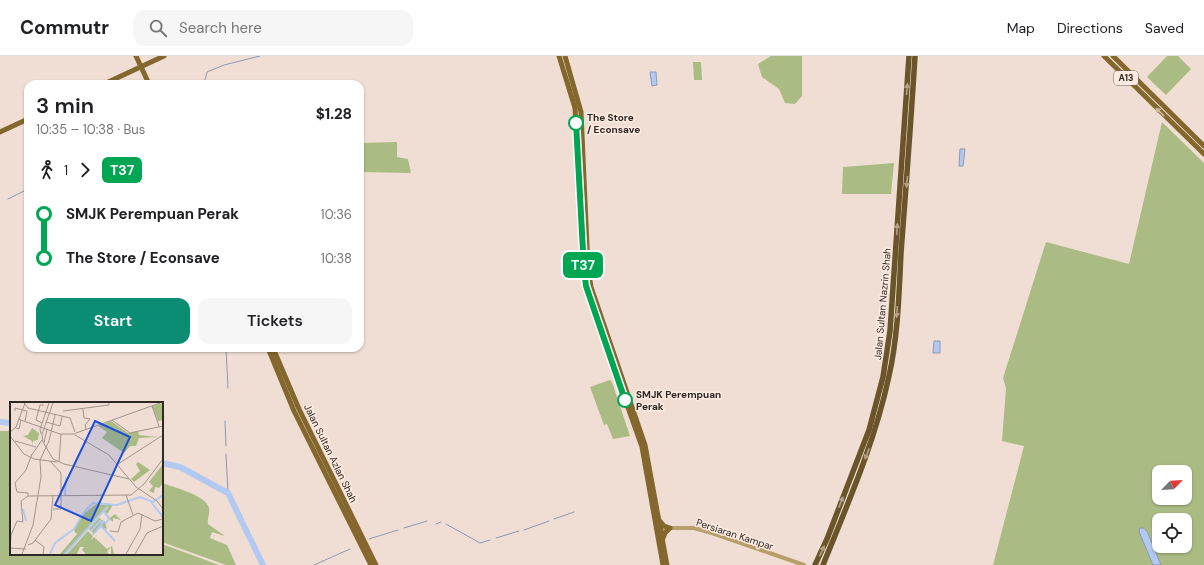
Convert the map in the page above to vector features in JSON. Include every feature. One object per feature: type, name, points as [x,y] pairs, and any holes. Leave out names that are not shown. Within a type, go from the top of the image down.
[{"type":"highway","name":"Jalan Sultan Nazrin Shah","points":[[814,565],[827,538],[869,430],[883,377],[890,331],[909,56]]},
{"type":"highway","name":"Jalan Sultan Nazrin Shah","points":[[823,565],[871,444],[880,417],[891,370],[896,324],[915,56]]},
{"type":"highway","points":[[904,122],[906,119],[911,117]]},
{"type":"highway","points":[[902,159],[907,157],[908,136],[910,130]]},
{"type":"main road","points":[[136,56],[147,80]]},
{"type":"main road","points":[[113,80],[164,56]]},
{"type":"main road","points":[[559,56],[575,108],[586,286],[642,447],[657,520],[661,530],[660,539],[667,565]]},
{"type":"main road","points":[[565,56],[581,112],[589,281],[646,446],[663,565]]},
{"type":"main road","name":"A13","points":[[1104,56],[1204,154]]},
{"type":"main road","name":"A13","points":[[1113,56],[1204,146]]},
{"type":"main road","points":[[0,132],[24,121]]},
{"type":"main road","points":[[1182,124],[1183,129],[1197,148]]},
{"type":"main road","name":"Jalan Sultan Azlan Shah","points":[[270,352],[294,411],[371,565]]},
{"type":"main road","name":"Jalan Sultan Azlan Shah","points":[[275,352],[299,409],[376,565]]},
{"type":"main road","points":[[615,356],[618,369],[615,373]]},
{"type":"main road","points":[[657,520],[664,526],[670,528],[660,539]]},
{"type":"street","name":"Persiaran Kampar","points":[[661,530],[670,528],[694,528],[804,565]]},
{"type":"green space","points":[[771,56],[802,56],[802,96],[795,104],[785,103],[779,89],[762,77],[758,64]]},
{"type":"green space","points":[[1167,56],[1178,56],[1191,69],[1166,95],[1147,77]]},
{"type":"green space","points":[[693,62],[701,62],[702,80],[694,80]]},
{"type":"green space","points":[[1162,122],[1204,163],[1204,565],[993,565],[1024,446],[1002,441],[1006,388],[1003,378],[1046,242],[1129,264]]},
{"type":"green space","points":[[397,142],[397,157],[408,159],[411,173],[364,172],[364,143]]},
{"type":"green space","points":[[894,163],[891,194],[842,194],[843,167]]},
{"type":"green space","points":[[610,380],[612,382],[630,436],[613,439],[607,424],[604,425],[590,387]]},
{"type":"green space","points":[[0,431],[10,431],[10,555],[163,555],[163,544],[219,565],[0,565]]},
{"type":"green space","points":[[163,483],[196,495],[207,503],[209,508],[208,524],[225,536],[212,532],[210,538],[227,545],[236,565],[226,565],[163,542]]},
{"type":"water","points":[[650,72],[656,72],[657,85],[652,86]]},
{"type":"water","points":[[960,149],[965,149],[963,166],[959,166]]},
{"type":"water","points":[[934,341],[940,341],[940,353],[933,353]]},
{"type":"water","points":[[1140,528],[1143,528],[1147,531],[1152,543],[1152,553],[1156,553],[1161,565],[1153,565],[1139,531]]},
{"type":"waterway","points":[[205,80],[207,72],[224,65],[260,56]]},
{"type":"waterway","points":[[8,199],[24,191]]},
{"type":"waterway","points":[[226,352],[228,388]]},
{"type":"waterway","points":[[225,421],[226,446]]},
{"type":"waterway","points":[[0,422],[10,423]]},
{"type":"waterway","points":[[226,454],[228,493]]},
{"type":"waterway","points":[[163,463],[180,467],[228,493],[263,565]]},
{"type":"waterway","points":[[554,519],[574,512]]},
{"type":"waterway","points":[[404,528],[427,521]]},
{"type":"waterway","points":[[524,530],[549,521]]},
{"type":"waterway","points":[[436,524],[441,522]]},
{"type":"waterway","points":[[446,524],[480,543],[490,540]]},
{"type":"waterway","points":[[369,539],[398,530]]},
{"type":"waterway","points":[[496,538],[519,531]]},
{"type":"waterway","points":[[314,565],[350,549]]},
{"type":"bus line","name":"T37","points":[[576,123],[586,286],[625,400]]},
{"type":"place","name":"The Store / Econsave","points":[[576,123]]},
{"type":"place","name":"SMJK Perempuan Perak","points":[[625,400]]}]
